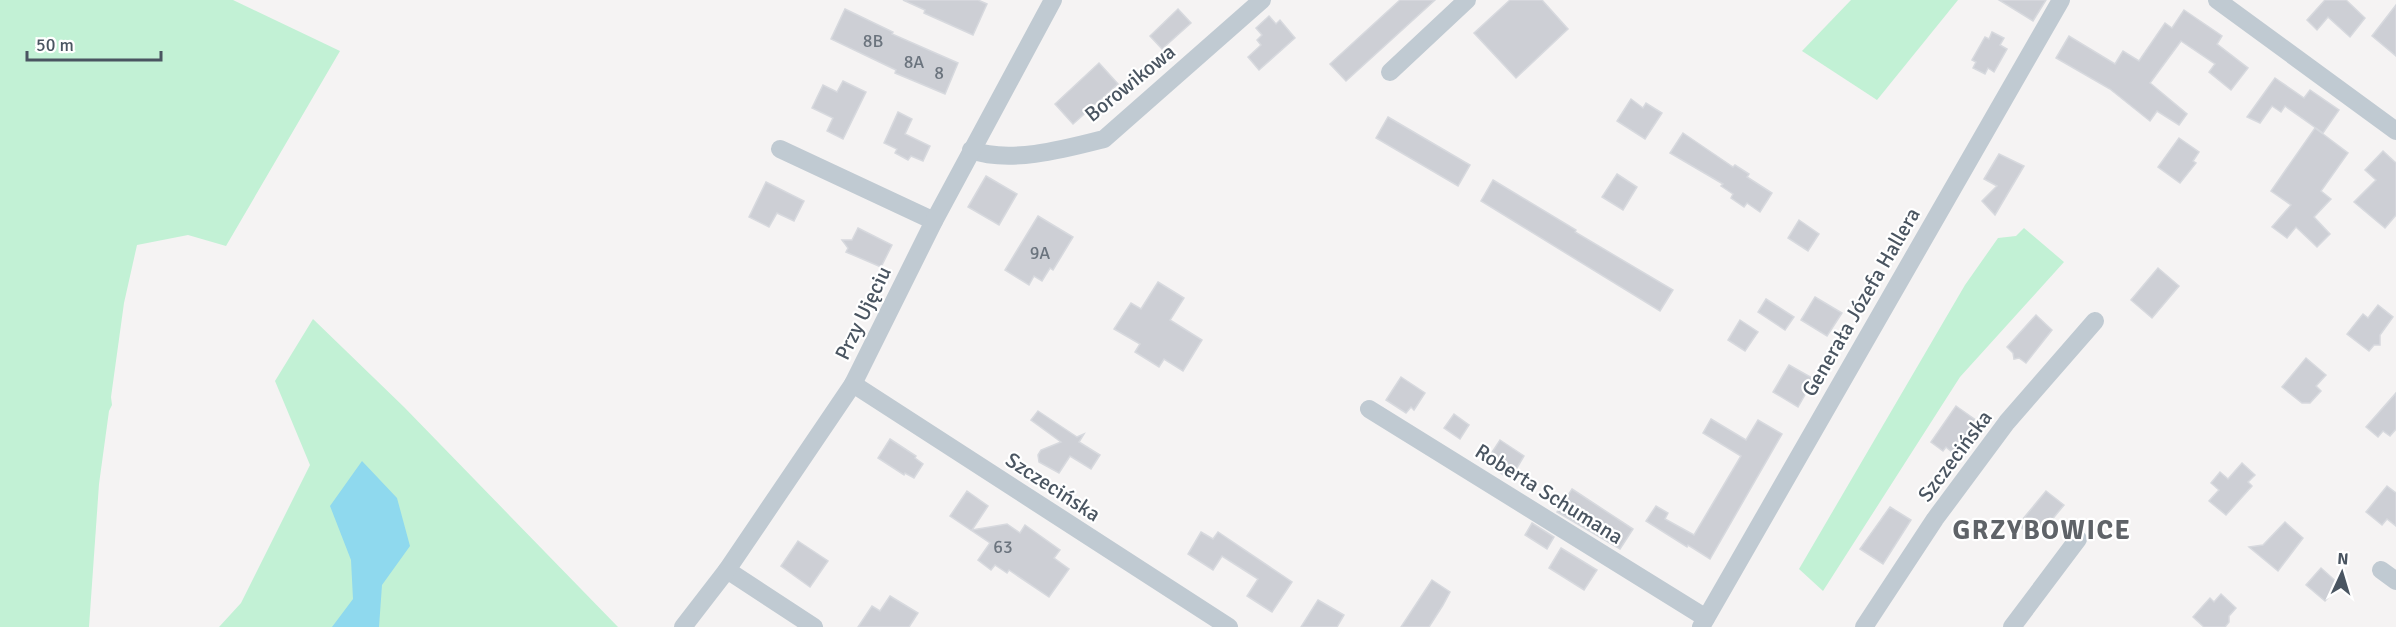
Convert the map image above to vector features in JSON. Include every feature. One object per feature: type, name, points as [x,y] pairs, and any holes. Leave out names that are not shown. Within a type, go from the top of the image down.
[{"type":"street","name":"Przy Ujęciu","points":[[683,627],[727,570],[853,384],[934,221],[1053,0]]},
{"type":"street","name":"Borowikowa","points":[[971,150],[986,156],[1001,156],[1072,147],[1104,140],[1262,0]]},
{"type":"street","points":[[1390,72],[1467,0]]},
{"type":"street","name":"Generała Józefa Hallera","points":[[1703,623],[2061,0]]},
{"type":"street","points":[[2217,0],[2396,131]]},
{"type":"street","points":[[780,148],[934,221]]},
{"type":"street","name":"Szczecińska","points":[[1864,627],[1935,519],[2007,422],[2095,321]]},
{"type":"street","name":"Szczecińska","points":[[853,384],[1229,627]]},
{"type":"street","name":"Roberta Schumana","points":[[1369,409],[1703,623]]},
{"type":"street","points":[[2012,627],[2078,539]]},
{"type":"street","points":[[727,570],[814,627]]},
{"type":"street","points":[[2381,570],[2396,581]]},
{"type":"green space","points":[[0,0],[233,0],[340,51],[226,246],[188,235],[137,245],[124,303],[111,397],[112,405],[109,411],[99,484],[89,627],[0,627]]},
{"type":"green space","points":[[1851,0],[1958,0],[1877,100],[1802,51]]},
{"type":"green space","points":[[2024,228],[2064,262],[1960,377],[1823,591],[1799,569],[1965,285],[1998,238],[2016,236]]},
{"type":"green space","points":[[313,319],[404,407],[618,627],[219,627],[241,603],[310,465],[275,381]]},
{"type":"water","points":[[362,461],[397,498],[410,546],[382,585],[379,627],[332,627],[353,599],[351,560],[330,506]]},
{"type":"building","points":[[903,0],[978,0],[987,4],[973,35],[924,13],[925,10]]},
{"type":"building","points":[[1400,0],[1435,0],[1346,81],[1330,64]]},
{"type":"building","points":[[1510,0],[1542,0],[1568,29],[1516,78],[1474,33]]},
{"type":"building","points":[[1999,0],[2046,0],[2033,21]]},
{"type":"building","points":[[2325,0],[2346,0],[2365,18],[2350,37],[2328,17],[2317,30],[2307,20]]},
{"type":"building","points":[[2396,5],[2396,56],[2372,36]]},
{"type":"building","points":[[845,9],[893,32],[892,34],[958,63],[945,94],[895,73],[896,70],[831,39]]},
{"type":"building","points":[[1178,9],[1191,23],[1162,49],[1150,36]]},
{"type":"building","points":[[2184,10],[2222,36],[2217,44],[2248,68],[2231,90],[2209,72],[2215,64],[2181,41],[2150,83],[2187,114],[2179,125],[2157,111],[2150,121],[2110,89],[2056,58],[2069,36],[2115,64],[2123,51],[2139,61],[2165,23],[2172,28]]},
{"type":"building","points":[[1269,16],[1276,24],[1280,20],[1295,38],[1259,70],[1248,57],[1261,45],[1257,40],[1262,35],[1256,28]]},
{"type":"building","points":[[1992,32],[2004,38],[2000,45],[2007,49],[1994,72],[1988,68],[1985,74],[1973,68],[1976,62],[1972,60],[1985,37],[1989,39]]},
{"type":"building","points":[[1099,63],[1118,84],[1073,124],[1055,104]]},
{"type":"building","points":[[2275,78],[2304,98],[2310,90],[2339,110],[2323,133],[2285,106],[2281,112],[2272,106],[2260,123],[2247,117]]},
{"type":"building","points":[[843,81],[866,92],[843,139],[827,131],[833,118],[812,108],[823,85],[837,92]]},
{"type":"building","points":[[1631,99],[1643,108],[1646,103],[1662,113],[1645,139],[1617,121]]},
{"type":"building","points":[[898,112],[912,119],[905,134],[930,146],[923,161],[911,156],[908,160],[895,153],[897,149],[884,143]]},
{"type":"building","points":[[1388,117],[1470,165],[1458,186],[1376,138]]},
{"type":"building","points":[[2315,128],[2348,153],[2321,191],[2331,199],[2314,217],[2330,234],[2317,247],[2296,227],[2287,238],[2272,227],[2291,205],[2271,191]]},
{"type":"building","points":[[1683,133],[1733,167],[1735,165],[1749,174],[1747,177],[1772,193],[1760,212],[1747,203],[1744,207],[1731,198],[1733,194],[1721,186],[1723,184],[1670,153]]},
{"type":"building","points":[[2179,138],[2199,152],[2193,161],[2196,163],[2180,183],[2158,167]]},
{"type":"building","points":[[2383,151],[2396,163],[2396,215],[2385,228],[2354,202],[2376,180],[2365,170]]},
{"type":"building","points":[[1999,154],[2024,166],[1995,215],[1982,201],[1997,186],[1984,179]]},
{"type":"building","points":[[1617,174],[1637,187],[1623,210],[1602,197]]},
{"type":"building","points":[[986,176],[1017,194],[999,225],[968,207]]},
{"type":"building","points":[[1493,180],[1673,290],[1660,311],[1481,201]]},
{"type":"building","points":[[766,182],[804,201],[794,221],[777,213],[769,227],[749,217]]},
{"type":"building","points":[[1038,216],[1073,237],[1053,270],[1050,268],[1042,281],[1034,276],[1029,285],[1005,270]]},
{"type":"building","points":[[1799,220],[1819,234],[1808,251],[1788,238]]},
{"type":"building","points":[[858,228],[892,245],[881,267],[846,252],[848,248],[842,240],[852,240]]},
{"type":"building","points":[[2158,268],[2179,286],[2152,318],[2131,300]]},
{"type":"building","points":[[1158,282],[1184,298],[1170,320],[1202,340],[1183,371],[1164,359],[1159,367],[1135,352],[1140,344],[1114,329],[1131,303],[1141,309]]},
{"type":"building","points":[[1815,297],[1842,313],[1827,336],[1801,320]]},
{"type":"building","points":[[1766,299],[1794,317],[1785,330],[1758,312]]},
{"type":"building","points":[[2378,305],[2393,317],[2380,335],[2380,345],[2374,345],[2369,351],[2347,334],[2363,314],[2368,318]]},
{"type":"building","points":[[2036,315],[2052,330],[2026,363],[2019,358],[2014,359],[2013,353],[2007,347]]},
{"type":"building","points":[[1740,320],[1758,332],[1745,351],[1728,340]]},
{"type":"building","points":[[2306,358],[2326,375],[2316,386],[2321,391],[2310,403],[2302,403],[2282,387]]},
{"type":"building","points":[[1789,365],[1814,379],[1798,407],[1773,392]]},
{"type":"building","points":[[1401,377],[1425,393],[1414,410],[1411,407],[1406,413],[1386,400]]},
{"type":"building","points":[[2396,393],[2396,429],[2390,436],[2383,431],[2378,437],[2366,427]]},
{"type":"building","points":[[1956,406],[1977,421],[1953,453],[1946,447],[1943,451],[1931,442]]},
{"type":"building","points":[[1038,411],[1077,437],[1084,434],[1079,442],[1100,455],[1091,469],[1070,456],[1059,473],[1039,462],[1038,455],[1041,450],[1061,442],[1031,420]]},
{"type":"building","points":[[1454,414],[1469,425],[1460,439],[1444,428]]},
{"type":"building","points":[[1711,419],[1746,440],[1758,420],[1782,434],[1710,559],[1646,521],[1656,506],[1668,513],[1665,519],[1694,535],[1741,456],[1703,433]]},
{"type":"building","points":[[890,439],[916,456],[915,458],[923,464],[914,478],[905,473],[904,475],[878,458]]},
{"type":"building","points":[[1500,440],[1524,456],[1514,473],[1509,470],[1505,476],[1485,463]]},
{"type":"building","points":[[2242,463],[2255,475],[2248,482],[2252,486],[2226,515],[2209,501],[2219,490],[2211,483],[2220,472],[2228,479]]},
{"type":"building","points":[[2387,486],[2396,493],[2396,526],[2387,519],[2382,525],[2366,512]]},
{"type":"building","points":[[1572,489],[1633,529],[1620,549],[1557,512]]},
{"type":"building","points":[[967,491],[988,506],[972,530],[1007,524],[1020,533],[1025,525],[1060,550],[1054,558],[1069,569],[1049,597],[1009,570],[1007,573],[995,565],[991,570],[978,560],[990,543],[950,516]]},
{"type":"building","points":[[2046,491],[2064,505],[2036,539],[2018,525]]},
{"type":"building","points":[[1890,507],[1911,520],[1883,564],[1860,549]]},
{"type":"building","points":[[2285,522],[2303,538],[2278,571],[2249,547],[2263,545]]},
{"type":"building","points":[[1532,523],[1554,537],[1547,549],[1525,535]]},
{"type":"building","points":[[1201,532],[1213,539],[1218,532],[1292,582],[1272,612],[1247,596],[1258,579],[1222,556],[1213,570],[1188,554]]},
{"type":"building","points":[[798,541],[828,561],[810,587],[781,566]]},
{"type":"building","points":[[1561,548],[1597,570],[1584,590],[1549,568]]},
{"type":"building","points":[[2321,568],[2340,585],[2325,601],[2306,585]]},
{"type":"building","points":[[1432,580],[1450,592],[1429,627],[1401,627]]},
{"type":"building","points":[[2221,594],[2236,608],[2229,616],[2229,622],[2225,627],[2204,627],[2193,617],[2210,598],[2214,602]]},
{"type":"building","points":[[890,596],[918,613],[909,627],[858,627],[872,606],[880,611]]},
{"type":"building","points":[[1318,600],[1344,615],[1337,627],[1301,627]]},
{"type":"district","name":"GRZYBOWICE","points":[[2042,530]]}]
